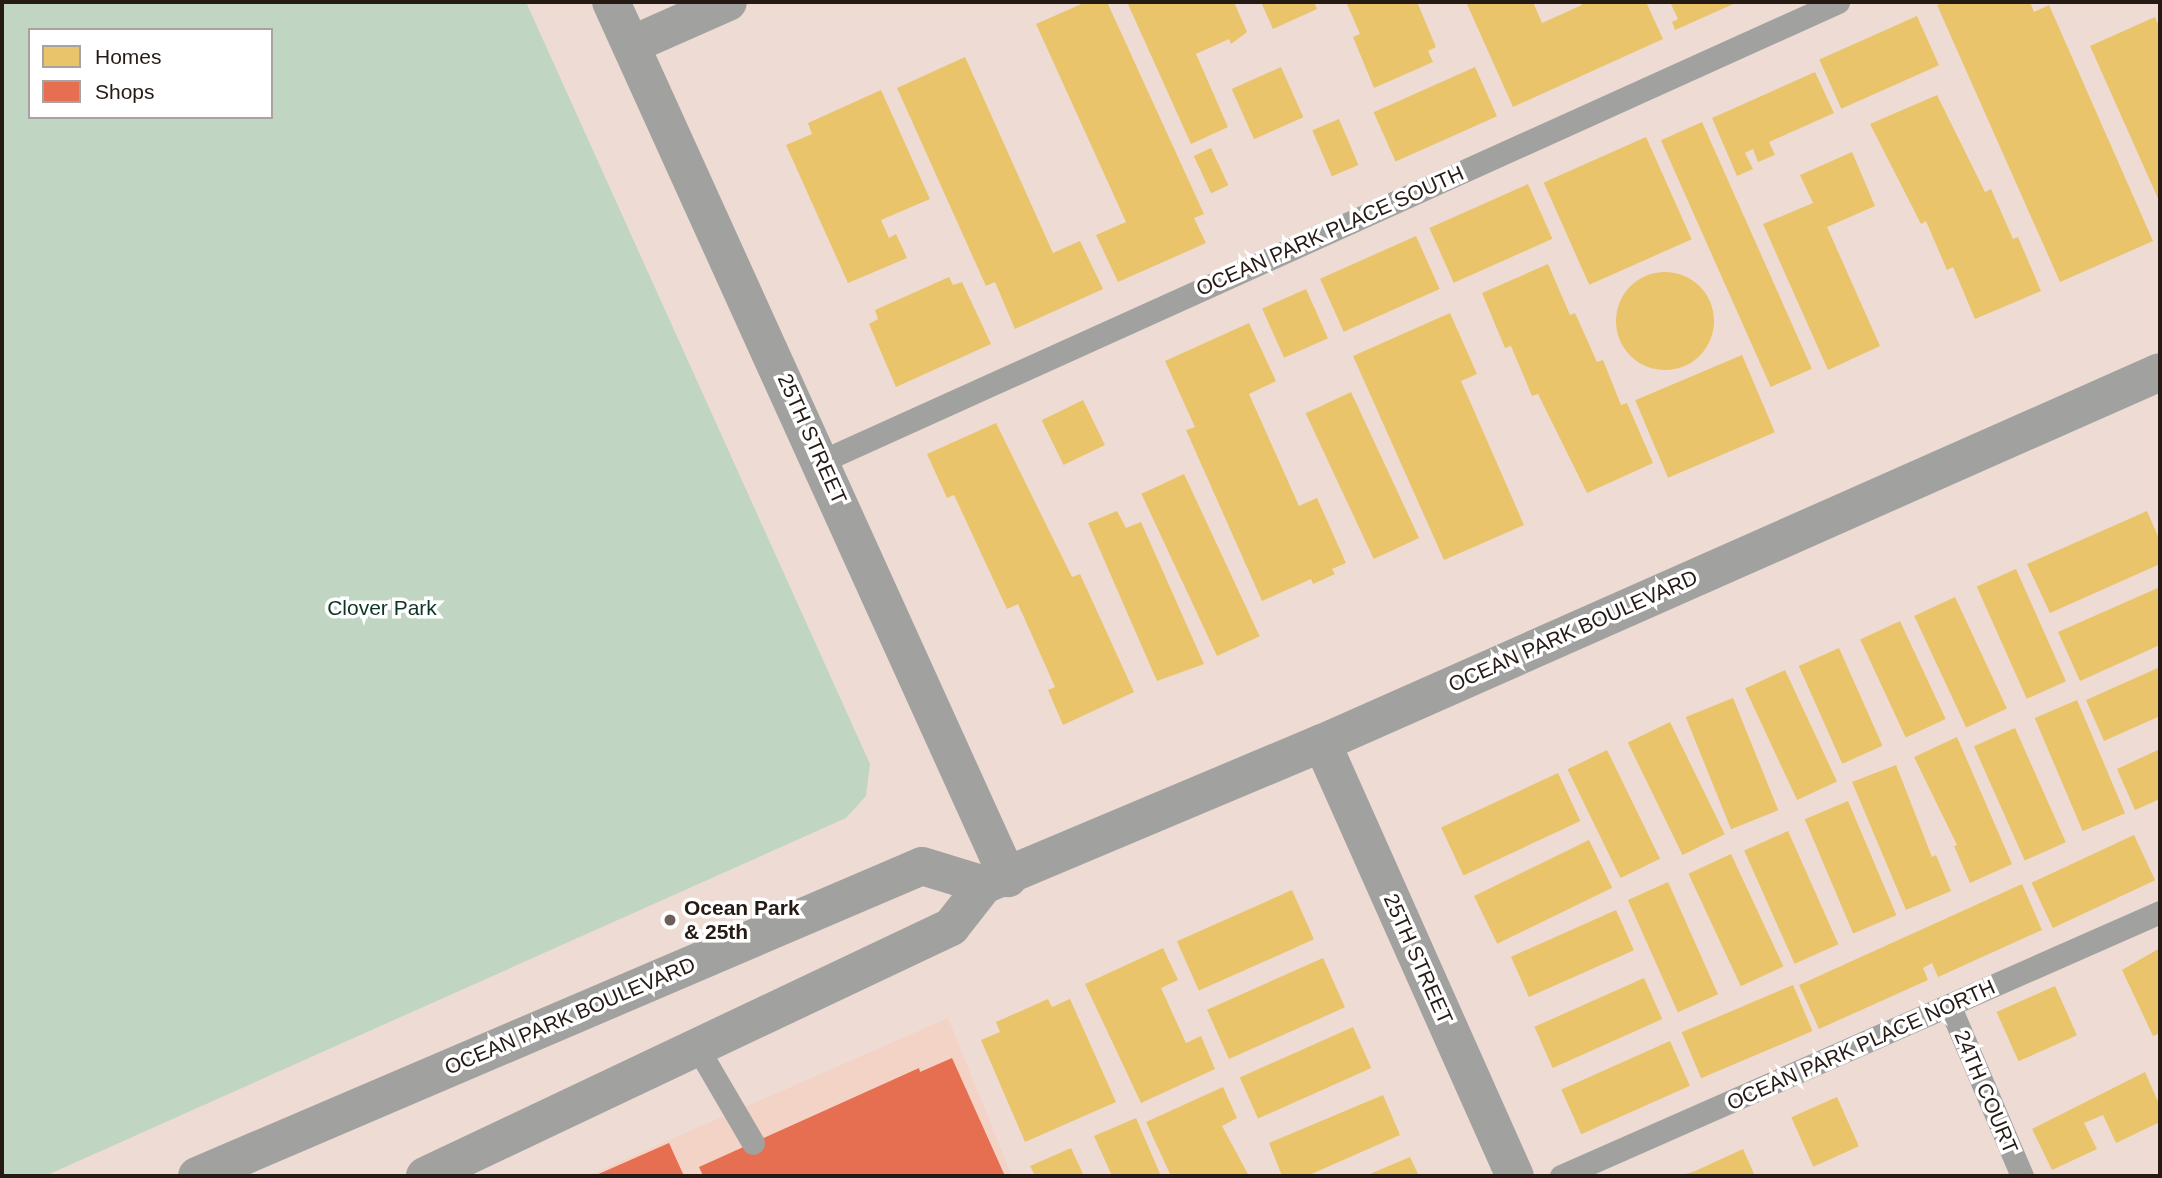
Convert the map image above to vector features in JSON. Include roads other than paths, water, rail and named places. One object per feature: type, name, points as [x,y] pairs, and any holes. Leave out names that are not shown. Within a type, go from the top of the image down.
[{"type":"street","name":"25TH STREET","points":[[611,2],[822,461],[996,881]]},
{"type":"street","points":[[631,45],[728,2]]},
{"type":"street","name":"OCEAN PARK BOULEVARD","points":[[425,1176],[951,927],[996,881],[1322,743],[2160,372]]},
{"type":"street","name":"25TH STREET","points":[[1322,743],[1515,1176]]},
{"type":"street","name":"OCEAN PARK BOULEVARD","points":[[197,1176],[922,866],[996,881]]},
{"type":"lane","name":"OCEAN PARK PLACE SOUTH","points":[[822,461],[1838,2]]},
{"type":"lane","name":"OCEAN PARK PLACE NORTH","points":[[1561,1176],[1950,1007],[2160,912]]},
{"type":"lane","name":"24TH COURT","points":[[1950,1007],[2022,1176]]},
{"type":"lane","points":[[697,1046],[753,1143]]},
{"type":"place","name":"Ocean Park & 25th","points":[[670,920]]},
{"type":"park label","name":"Clover Park","points":[[382,608]]}]
